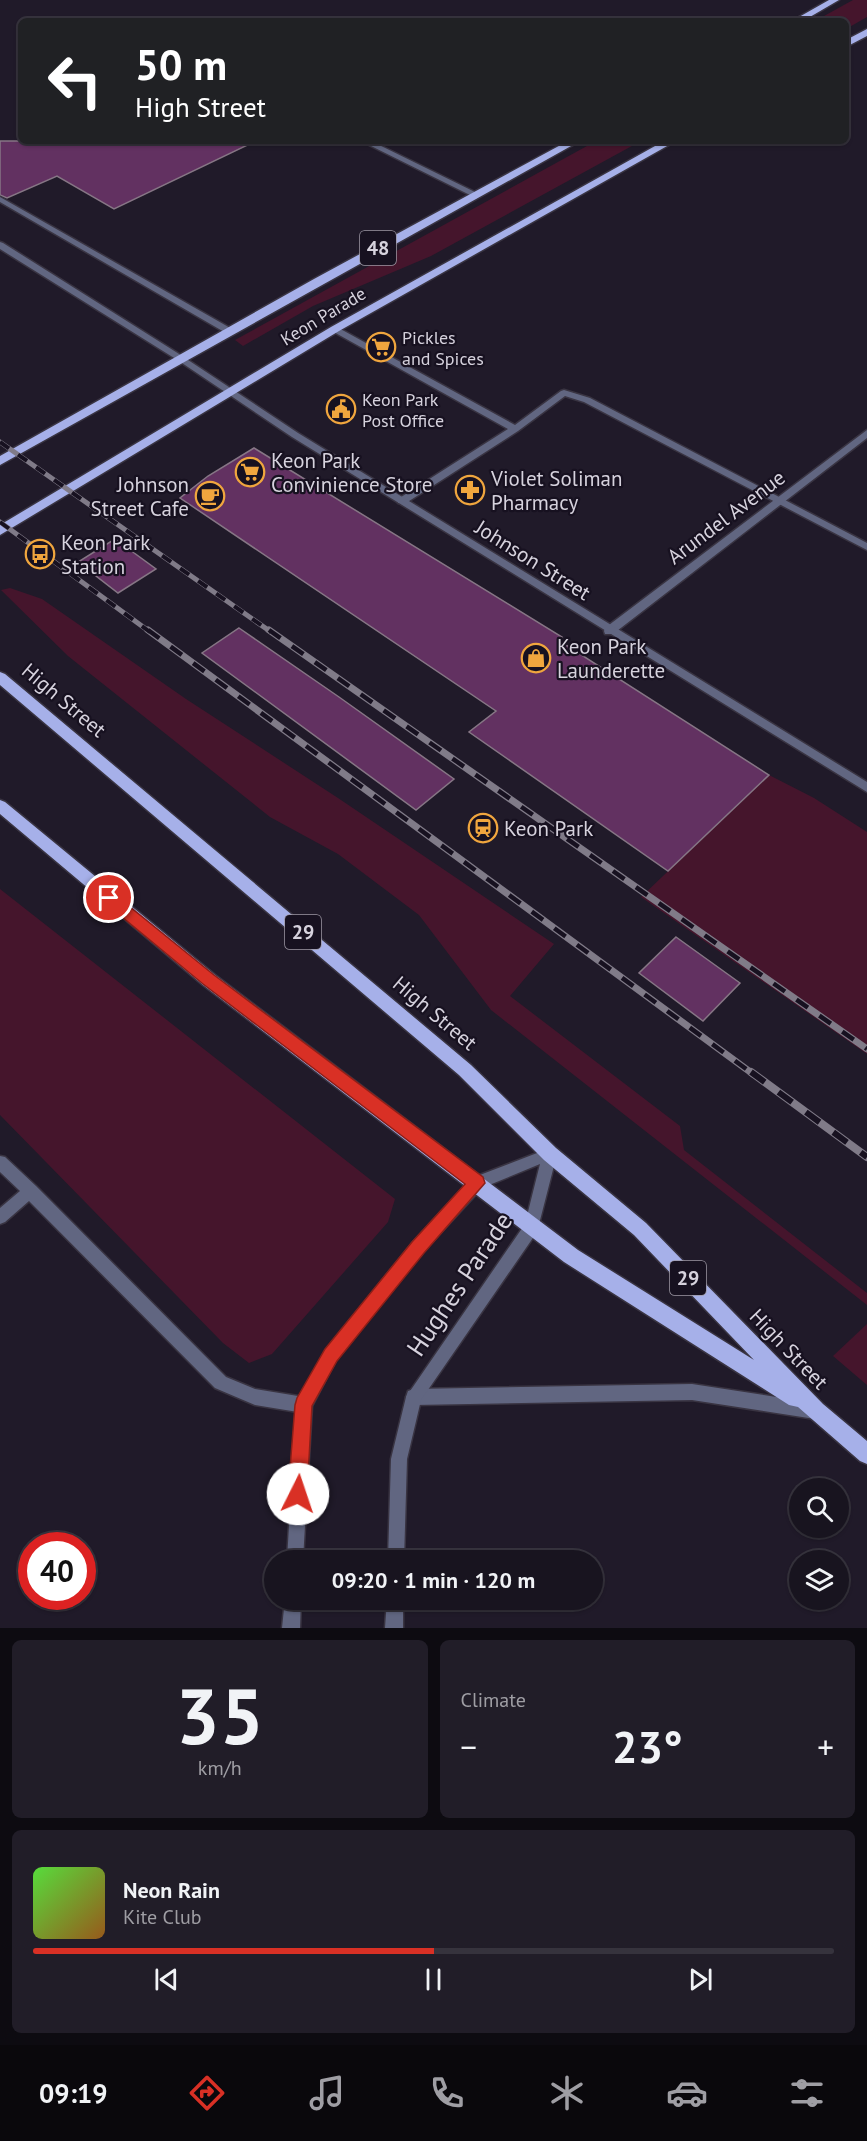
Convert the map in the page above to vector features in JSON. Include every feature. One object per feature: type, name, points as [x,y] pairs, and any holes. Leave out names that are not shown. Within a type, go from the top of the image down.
[{"type":"main road","points":[[802,18],[835,0]]},
{"type":"main road","points":[[849,42],[867,33]]},
{"type":"main road","name":"Keon Parade","points":[[0,461],[229,331],[570,144]]},
{"type":"main road","name":"Keon Parade","points":[[0,531],[335,328],[665,144]]},
{"type":"main road","name":"High Street","points":[[0,677],[465,1070],[550,1154],[640,1229],[816,1411],[867,1454]]},
{"type":"main road","name":"High Street","points":[[0,806],[208,980],[477,1183],[571,1257],[816,1411]]},
{"type":"street","points":[[371,144],[477,195]]},
{"type":"street","points":[[0,199],[229,331]]},
{"type":"street","name":"Johnson Street","points":[[0,245],[609,631],[867,788]]},
{"type":"street","points":[[335,328],[515,429]]},
{"type":"street","points":[[402,501],[515,429],[564,393],[587,400],[867,547]]},
{"type":"street","name":"Arundel Avenue","points":[[609,631],[867,433]]},
{"type":"street","name":"Hughes Parade","points":[[296,1550],[304,1405],[331,1355],[418,1247],[477,1183],[550,1154]]},
{"type":"street","name":"Hughes Parade","points":[[396,1550],[399,1459],[414,1397],[532,1227],[550,1154]]},
{"type":"street","points":[[0,1162],[221,1383],[255,1397],[304,1405]]},
{"type":"street","points":[[0,1217],[31,1191]]},
{"type":"street","name":"High Street","points":[[414,1397],[692,1392],[816,1411]]},
{"type":"street","points":[[291,1628],[292,1610]]},
{"type":"street","points":[[394,1628],[395,1610]]},
{"type":"shaded area","points":[[853,0],[867,0],[867,17],[849,27],[849,18],[820,18]]},
{"type":"shaded area","points":[[591,144],[636,144],[431,256],[313,306],[243,346],[235,340]]},
{"type":"shaded area","points":[[10,588],[42,599],[186,699],[338,798],[554,944],[510,996],[680,1126],[684,1150],[867,1293],[867,1305],[491,1010],[419,915],[338,854],[270,817],[68,656],[1,590]]},
{"type":"shaded area","points":[[769,775],[814,798],[867,832],[867,1054],[641,897]]},
{"type":"shaded area","points":[[0,889],[395,1199],[388,1222],[272,1354],[249,1363],[223,1343],[0,1115]]},
{"type":"shaded area","points":[[867,1324],[867,1385],[833,1356]]},
{"type":"building","points":[[0,141],[18,141],[18,144],[250,144],[114,209],[57,176],[7,198],[0,195]]},
{"type":"building","points":[[254,448],[562,637],[558,640],[769,775],[668,871],[469,732],[496,711],[180,498],[208,476]]},
{"type":"building","points":[[115,539],[156,569],[118,593],[78,562]]},
{"type":"building","points":[[239,628],[454,779],[416,810],[202,653]]},
{"type":"building","points":[[676,937],[740,983],[703,1021],[639,973]]},
{"type":"railway","points":[[0,442],[271,632]]},
{"type":"railway","points":[[0,522],[150,632]]},
{"type":"railway","points":[[148,630],[753,1074]]},
{"type":"railway","points":[[269,630],[867,1049]]},
{"type":"railway","points":[[751,1072],[867,1157]]},
{"type":"place","name":"Pickles and Spices","points":[[381,347]]},
{"type":"place","name":"Keon Park Post Office","points":[[341,409]]},
{"type":"place","name":"Keon Park Convinience Store","points":[[250,472]]},
{"type":"place","name":"Violet Soliman Pharmacy","points":[[470,490]]},
{"type":"place","name":"Johnson Street Cafe","points":[[210,496]]},
{"type":"place","name":"Keon Park Station","points":[[40,554]]},
{"type":"place","name":"Keon Park Launderette","points":[[536,658]]},
{"type":"place","name":"Keon Park","points":[[483,828]]},
{"type":"route","points":[[109,898],[208,980],[477,1183],[418,1247],[331,1355],[304,1405],[298,1494]]}]
